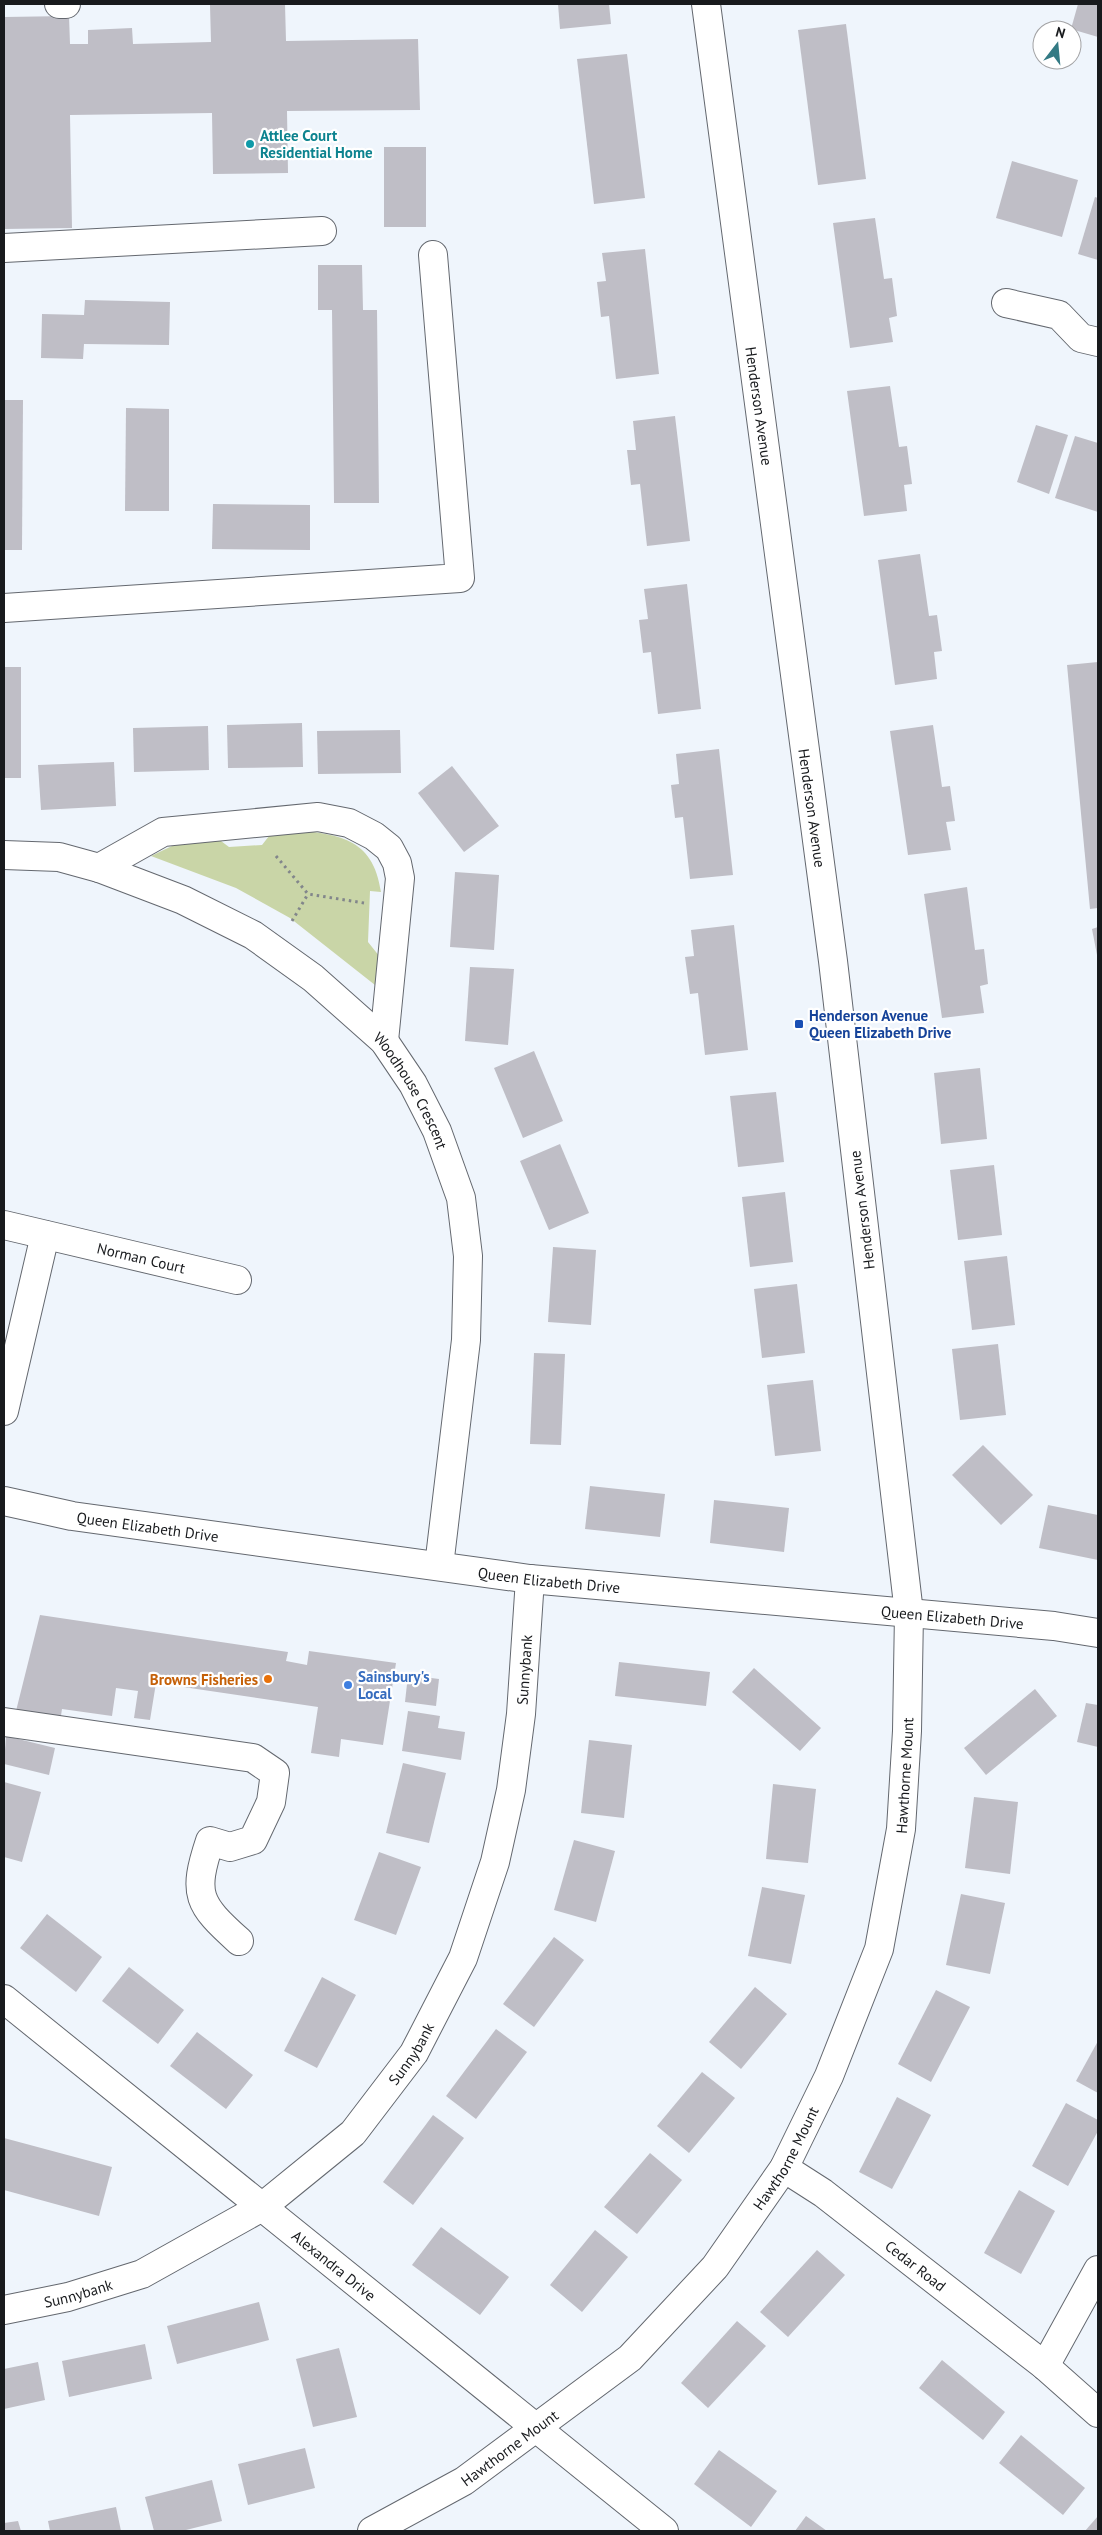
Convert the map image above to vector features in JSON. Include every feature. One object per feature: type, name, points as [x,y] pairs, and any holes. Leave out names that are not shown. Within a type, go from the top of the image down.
[{"type":"street","points":[[60,4],[66,4]]},
{"type":"street","name":"Henderson Avenue","points":[[706,4],[833,961],[909,1613]]},
{"type":"street","points":[[4,248],[322,231]]},
{"type":"street","points":[[4,608],[460,578],[433,255]]},
{"type":"street","points":[[1006,303],[1059,315],[1081,338],[1098,342]]},
{"type":"street","points":[[99,868],[163,832],[318,817],[349,823],[374,836],[389,848],[397,863],[400,878],[384,1042]]},
{"type":"street","name":"Woodhouse Crescent","points":[[4,855],[58,857],[99,868],[183,900],[252,935],[313,978],[384,1042],[414,1084],[438,1130],[461,1198],[468,1256],[466,1340],[439,1566]]},
{"type":"street","name":"Norman Court","points":[[4,1225],[237,1280]]},
{"type":"street","points":[[4,1411],[46,1235]]},
{"type":"street","name":"Queen Elizabeth Drive","points":[[4,1500],[72,1516],[530,1579],[1054,1626],[1098,1633]]},
{"type":"street","name":"Sunnybank","points":[[4,2310],[68,2297],[142,2274],[262,2207],[353,2133],[414,2053],[463,1958],[495,1862],[511,1790],[522,1714],[530,1579]]},
{"type":"street","name":"Hawthorne Mount","points":[[372,2531],[464,2481],[537,2429],[630,2358],[715,2267],[784,2168],[829,2076],[879,1949],[901,1830],[907,1731],[909,1613]]},
{"type":"street","points":[[4,1722],[253,1758],[275,1773],[271,1802],[253,1840],[230,1847],[210,1841],[200,1871],[201,1896],[213,1918],[239,1941]]},
{"type":"street","name":"Alexandra Drive","points":[[4,1999],[664,2531]]},
{"type":"street","name":"Cedar Road","points":[[784,2168],[823,2193],[1045,2366],[1098,2413]]},
{"type":"street","points":[[1045,2366],[1098,2270]]},
{"type":"path","points":[[248,824],[308,894],[397,908]]},
{"type":"green space","points":[[290,829],[337,837],[361,849],[370,859],[377,873],[381,892],[370,891],[368,942],[380,957],[375,985],[290,918],[236,888],[151,856],[189,838],[213,835],[229,847],[262,845],[273,831]]},
{"type":"building","name":"Attlee Court Residential Home","points":[[285,4],[286,41],[418,39],[420,110],[287,111],[288,173],[213,174],[212,113],[70,115],[72,228],[4,229],[4,17],[69,16],[70,44],[88,44],[88,30],[132,28],[133,44],[211,42],[210,5]]},
{"type":"building","points":[[558,4],[609,4],[611,24],[560,29]]},
{"type":"building","points":[[1078,4],[1098,4],[1098,37],[1082,32],[1082,20],[1074,20]]},
{"type":"building","points":[[846,24],[866,179],[818,185],[798,30]]},
{"type":"building","points":[[627,54],[645,198],[594,204],[577,59]]},
{"type":"building","points":[[384,147],[426,147],[426,227],[384,227]]},
{"type":"building","points":[[1012,161],[1078,180],[1062,237],[996,218]]},
{"type":"building","points":[[1095,197],[1098,198],[1098,260],[1078,254]]},
{"type":"building","points":[[875,218],[884,279],[892,278],[897,316],[889,318],[893,342],[850,348],[833,223]]},
{"type":"building","points":[[645,249],[659,374],[616,379],[609,316],[601,317],[597,282],[606,281],[602,253]]},
{"type":"building","points":[[318,265],[362,265],[363,310],[377,310],[379,503],[334,503],[332,310],[318,310]]},
{"type":"building","points":[[85,300],[170,302],[169,345],[84,344],[83,359],[41,358],[42,314],[84,315]]},
{"type":"building","points":[[890,386],[899,447],[907,446],[912,484],[904,485],[907,511],[864,516],[847,391]]},
{"type":"building","points":[[4,400],[23,400],[22,550],[4,550]]},
{"type":"building","points":[[126,408],[169,409],[169,511],[125,511]]},
{"type":"building","points":[[675,416],[690,541],[647,546],[640,484],[631,485],[627,450],[636,450],[633,421]]},
{"type":"building","points":[[1036,425],[1068,435],[1049,494],[1017,482]]},
{"type":"building","points":[[1075,436],[1098,443],[1098,512],[1055,498]]},
{"type":"building","points":[[213,504],[310,505],[310,550],[212,549]]},
{"type":"building","points":[[920,554],[929,616],[937,615],[942,651],[934,652],[937,679],[895,685],[878,560]]},
{"type":"building","points":[[687,584],[701,709],[658,714],[651,652],[643,653],[639,620],[648,619],[644,589]]},
{"type":"building","points":[[1098,662],[1098,908],[1090,909],[1067,665]]},
{"type":"building","points":[[4,667],[21,667],[21,778],[4,778]]},
{"type":"building","points":[[302,723],[303,767],[228,768],[227,725]]},
{"type":"building","points":[[933,725],[942,787],[950,786],[955,821],[946,822],[951,850],[908,855],[890,731]]},
{"type":"building","points":[[208,726],[209,770],[134,772],[133,728]]},
{"type":"building","points":[[400,730],[401,773],[318,774],[317,731]]},
{"type":"building","points":[[719,749],[733,875],[690,879],[683,817],[675,818],[671,785],[679,784],[676,754]]},
{"type":"building","points":[[114,762],[116,806],[41,810],[38,765]]},
{"type":"building","points":[[452,766],[499,826],[464,852],[418,793]]},
{"type":"building","points":[[455,872],[499,875],[494,950],[450,947]]},
{"type":"building","points":[[967,887],[975,950],[984,949],[988,984],[980,986],[984,1013],[942,1018],[924,894]]},
{"type":"building","points":[[734,925],[748,1050],[705,1055],[698,993],[690,994],[685,957],[694,956],[691,930]]},
{"type":"building","points":[[1098,927],[1098,955],[1097,955],[1092,929]]},
{"type":"building","points":[[470,967],[514,969],[508,1045],[465,1041]]},
{"type":"building","points":[[534,1051],[563,1121],[523,1138],[494,1068]]},
{"type":"building","points":[[980,1068],[987,1139],[941,1144],[934,1073]]},
{"type":"building","points":[[776,1092],[784,1162],[738,1167],[730,1096]]},
{"type":"building","points":[[560,1144],[589,1213],[549,1230],[520,1161]]},
{"type":"building","points":[[994,1165],[1002,1235],[958,1240],[950,1170]]},
{"type":"building","points":[[785,1192],[793,1262],[750,1267],[742,1197]]},
{"type":"building","points":[[553,1247],[596,1250],[591,1325],[548,1322]]},
{"type":"building","points":[[1007,1256],[1015,1325],[972,1330],[964,1261]]},
{"type":"building","points":[[797,1284],[805,1353],[762,1358],[754,1289]]},
{"type":"building","points":[[998,1344],[1006,1415],[960,1420],[952,1349]]},
{"type":"building","points":[[534,1353],[565,1354],[561,1445],[530,1444]]},
{"type":"building","points":[[813,1380],[821,1451],[775,1456],[767,1385]]},
{"type":"building","points":[[983,1445],[1033,1495],[1001,1525],[952,1475]]},
{"type":"building","points":[[590,1486],[665,1494],[660,1537],[585,1529]]},
{"type":"building","points":[[714,1500],[789,1508],[784,1552],[710,1543]]},
{"type":"building","points":[[1048,1505],[1098,1515],[1098,1560],[1039,1548]]},
{"type":"building","points":[[40,1615],[288,1652],[286,1661],[307,1665],[309,1651],[396,1663],[383,1745],[341,1739],[339,1757],[311,1753],[318,1707],[156,1683],[150,1720],[134,1718],[138,1691],[116,1688],[112,1716],[62,1709],[60,1722],[15,1715]]},
{"type":"building","points":[[619,1662],[710,1672],[706,1706],[615,1696]]},
{"type":"building","points":[[754,1668],[821,1728],[800,1751],[732,1692]]},
{"type":"building","points":[[408,1675],[439,1679],[436,1706],[405,1702]]},
{"type":"building","points":[[1035,1689],[1057,1716],[986,1775],[964,1748]]},
{"type":"building","points":[[1086,1703],[1098,1705],[1098,1747],[1077,1742]]},
{"type":"building","points":[[408,1711],[440,1716],[438,1728],[465,1732],[461,1760],[402,1751]]},
{"type":"building","points":[[6,1736],[55,1748],[49,1775],[4,1764]]},
{"type":"building","points":[[589,1740],[632,1745],[624,1818],[581,1813]]},
{"type":"building","points":[[403,1763],[446,1773],[429,1843],[386,1833]]},
{"type":"building","points":[[4,1782],[41,1792],[22,1862],[4,1857]]},
{"type":"building","points":[[773,1784],[816,1789],[808,1863],[766,1859]]},
{"type":"building","points":[[974,1797],[1018,1802],[1010,1874],[965,1868]]},
{"type":"building","points":[[574,1840],[615,1851],[596,1922],[554,1910]]},
{"type":"building","points":[[379,1852],[421,1867],[396,1935],[354,1920]]},
{"type":"building","points":[[762,1887],[805,1895],[791,1964],[748,1956]]},
{"type":"building","points":[[961,1894],[1005,1903],[990,1974],[946,1965]]},
{"type":"building","points":[[47,1914],[102,1957],[76,1992],[20,1948]]},
{"type":"building","points":[[554,1937],[584,1960],[534,2027],[503,2004]]},
{"type":"building","points":[[129,1967],[184,2010],[158,2044],[102,2001]]},
{"type":"building","points":[[322,1977],[356,1995],[317,2068],[284,2051]]},
{"type":"building","points":[[755,1987],[787,2014],[741,2069],[709,2042]]},
{"type":"building","points":[[936,1990],[970,2007],[931,2082],[898,2064]]},
{"type":"building","points":[[496,2029],[527,2052],[476,2119],[446,2096]]},
{"type":"building","points":[[197,2032],[253,2075],[226,2109],[170,2066]]},
{"type":"building","points":[[1098,2041],[1098,2093],[1076,2081]]},
{"type":"building","points":[[702,2072],[735,2098],[689,2153],[657,2126]]},
{"type":"building","points":[[897,2097],[931,2115],[892,2189],[859,2172]]},
{"type":"building","points":[[1066,2103],[1098,2120],[1098,2131],[1068,2186],[1032,2166]]},
{"type":"building","points":[[433,2115],[464,2138],[413,2205],[383,2182]]},
{"type":"building","points":[[4,2138],[112,2167],[99,2216],[4,2190]]},
{"type":"building","points":[[650,2153],[682,2180],[637,2234],[604,2207]]},
{"type":"building","points":[[1019,2190],[1055,2211],[1021,2274],[984,2253]]},
{"type":"building","points":[[441,2227],[509,2277],[480,2315],[412,2265]]},
{"type":"building","points":[[595,2230],[628,2257],[582,2312],[550,2285]]},
{"type":"building","points":[[817,2250],[845,2275],[788,2337],[760,2312]]},
{"type":"building","points":[[259,2302],[269,2340],[177,2364],[167,2326]]},
{"type":"building","points":[[737,2321],[766,2346],[708,2408],[681,2383]]},
{"type":"building","points":[[145,2344],[152,2379],[69,2397],[62,2361]]},
{"type":"building","points":[[339,2348],[357,2417],[313,2427],[296,2359]]},
{"type":"building","points":[[942,2360],[1005,2412],[983,2440],[919,2388]]},
{"type":"building","points":[[38,2362],[45,2400],[4,2409],[4,2369]]},
{"type":"building","points":[[1021,2435],[1085,2488],[1063,2515],[999,2463]]},
{"type":"building","points":[[305,2448],[315,2488],[248,2505],[238,2464]]},
{"type":"building","points":[[719,2450],[777,2491],[751,2527],[694,2484]]},
{"type":"building","points":[[212,2480],[222,2521],[182,2531],[154,2531],[145,2497]]},
{"type":"building","points":[[116,2507],[121,2531],[50,2531],[48,2521]]},
{"type":"building","points":[[806,2516],[827,2531],[795,2531]]},
{"type":"building","points":[[1098,2516],[1098,2531],[1085,2531]]},
{"type":"building","points":[[18,2521],[21,2531],[4,2531],[4,2523]]},
{"type":"place","name":"Attlee Court Residential Home","points":[[250,144]]},
{"type":"place","name":"Henderson Avenue Queen Elizabeth Drive","points":[[799,1024]]},
{"type":"place","name":"Browns Fisheries","points":[[268,1679]]},
{"type":"place","name":"Sainsbury's Local","points":[[348,1685]]}]
